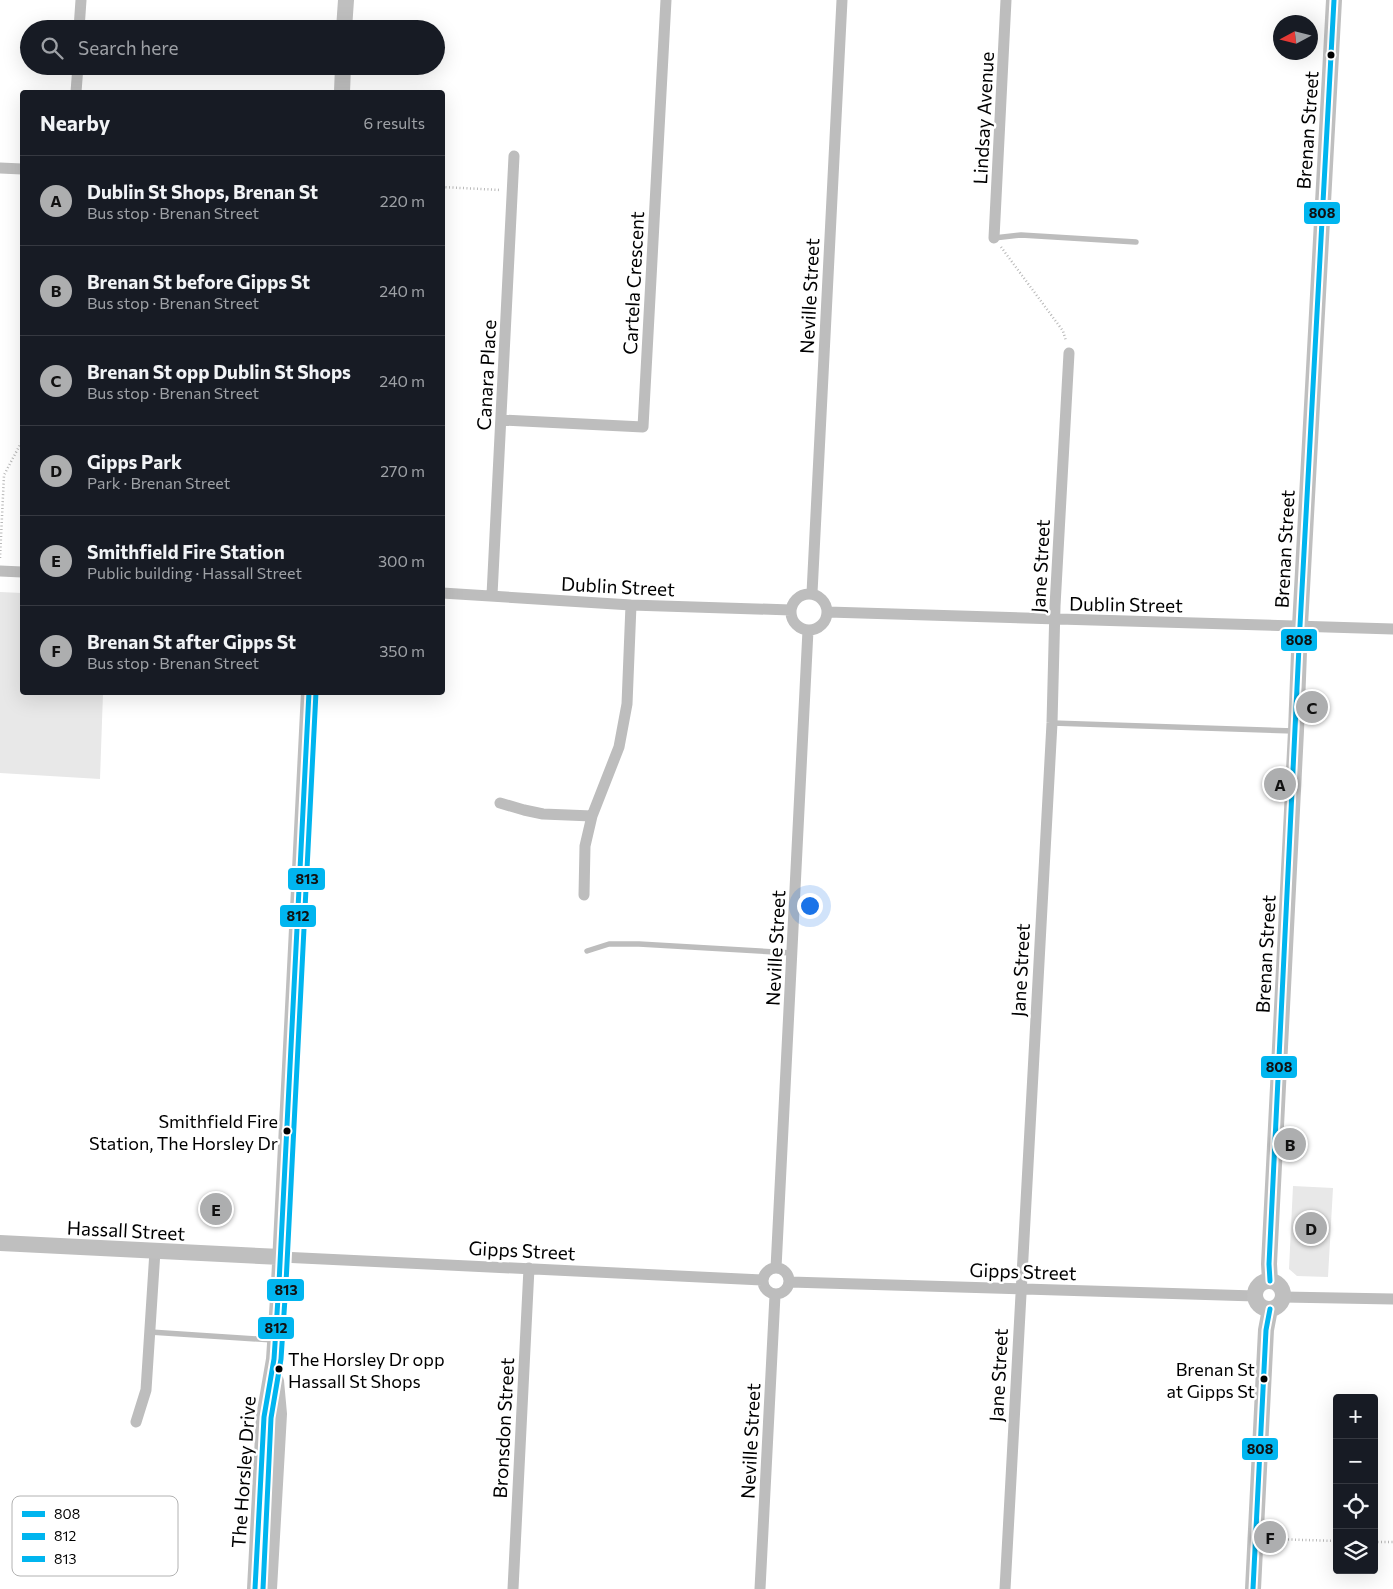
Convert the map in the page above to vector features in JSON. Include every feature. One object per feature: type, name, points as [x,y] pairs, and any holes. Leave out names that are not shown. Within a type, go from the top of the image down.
[{"type":"street","points":[[80,20],[81,0]]},
{"type":"street","points":[[345,20],[346,0]]},
{"type":"street","name":"Cartela Crescent","points":[[501,420],[643,427],[666,0]]},
{"type":"street","name":"Neville Street","points":[[812,593],[842,0]]},
{"type":"street","name":"Lindsay Avenue","points":[[994,238],[1006,0]]},
{"type":"street","name":"Brenan Street","points":[[1270,1281],[1269,1264],[1300,626],[1334,0]]},
{"type":"street","points":[[76,90],[77,75]]},
{"type":"street","points":[[342,90],[343,75]]},
{"type":"street","name":"Canara Place","points":[[492,595],[514,156]]},
{"type":"street","points":[[0,168],[20,169]]},
{"type":"street","name":"Jane Street","points":[[1005,1589],[1052,723],[1055,620],[1069,353]]},
{"type":"street","points":[[0,571],[20,572]]},
{"type":"street","name":"Dublin Street","points":[[445,592],[631,605],[791,610]]},
{"type":"street","points":[[812,593],[822,598],[827,604],[828,612],[826,620],[817,629],[808,630],[796,625],[792,618],[791,610],[793,602],[799,596],[812,593]]},
{"type":"street","points":[[584,895],[585,846],[592,816],[619,748],[627,704],[631,605]]},
{"type":"street","name":"Dublin Street","points":[[828,612],[1393,629]]},
{"type":"street","name":"Neville Street","points":[[776,1268],[808,630]]},
{"type":"street","name":"The Horsley Drive","points":[[255,1589],[264,1418],[274,1359],[309,695]]},
{"type":"street","points":[[500,803],[543,814],[592,816]]},
{"type":"street","name":"Hassall Street","points":[[0,1243],[280,1257]]},
{"type":"street","points":[[136,1422],[146,1390],[155,1251]]},
{"type":"street","name":"Gipps Street","points":[[280,1257],[762,1280]]},
{"type":"street","name":"Bronsdon Street","points":[[513,1589],[528,1268]]},
{"type":"street","points":[[776,1268],[785,1271],[790,1282],[784,1292],[775,1295],[766,1290],[762,1280],[766,1272],[776,1268]]},
{"type":"street","points":[[1270,1281],[1276,1282],[1283,1292],[1281,1303],[1270,1309],[1260,1306],[1255,1296],[1256,1289],[1260,1284],[1270,1281]]},
{"type":"street","name":"Gipps Street","points":[[790,1282],[1255,1296]]},
{"type":"street","name":"Neville Street","points":[[760,1589],[775,1295]]},
{"type":"street","points":[[1283,1297],[1393,1299]]},
{"type":"street","points":[[1253,1589],[1266,1330],[1270,1309]]},
{"type":"street","name":"The Horsley Drive","points":[[269,1589],[279,1414],[274,1359]]},
{"type":"lane","points":[[994,238],[1021,235],[1136,242]]},
{"type":"lane","points":[[1052,723],[1296,731]]},
{"type":"lane","points":[[587,951],[609,944],[639,944],[792,953]]},
{"type":"lane","points":[[150,1332],[275,1340]]},
{"type":"path","points":[[445,187],[513,190]]},
{"type":"path","points":[[994,238],[1063,331],[1069,353]]},
{"type":"path","points":[[0,562],[4,475],[20,444]]},
{"type":"path","points":[[1274,1539],[1333,1540]]},
{"type":"path","points":[[1378,1542],[1393,1542]]},
{"type":"shaded area","points":[[0,592],[20,593],[20,695],[103,695],[100,779],[0,773]]},
{"type":"shaded area","points":[[1293,1186],[1333,1188],[1328,1277],[1297,1276],[1289,1269]]},
{"type":"transit line","name":"808","points":[[1270,1281],[1269,1264],[1300,626],[1334,0]]},
{"type":"transit line","name":"812","points":[[255,1589],[264,1417],[274,1359],[279,1283],[309,695]]},
{"type":"transit line","name":"813","points":[[263,1589],[271,1418],[281,1359],[286,1283],[316,695]]},
{"type":"transit line","name":"808","points":[[1253,1589],[1266,1330],[1270,1309]]},
{"type":"place","name":"Brenan St opp Dublin St Shops","points":[[1312,707]]},
{"type":"place","name":"Dublin St Shops, Brenan St","points":[[1280,784]]},
{"type":"place","name":"Smithfield Fire Station, The Horsley Dr","points":[[287,1131]]},
{"type":"place","name":"Brenan St before Gipps St","points":[[1290,1144]]},
{"type":"place","name":"Smithfield Fire Station","points":[[216,1209]]},
{"type":"place","name":"Gipps Park","points":[[1311,1228]]},
{"type":"place","name":"The Horsley Dr opp Hassall St Shops","points":[[279,1369]]},
{"type":"place","name":"Brenan St at Gipps St","points":[[1264,1379]]},
{"type":"place","name":"Brenan St after Gipps St","points":[[1270,1537]]}]
